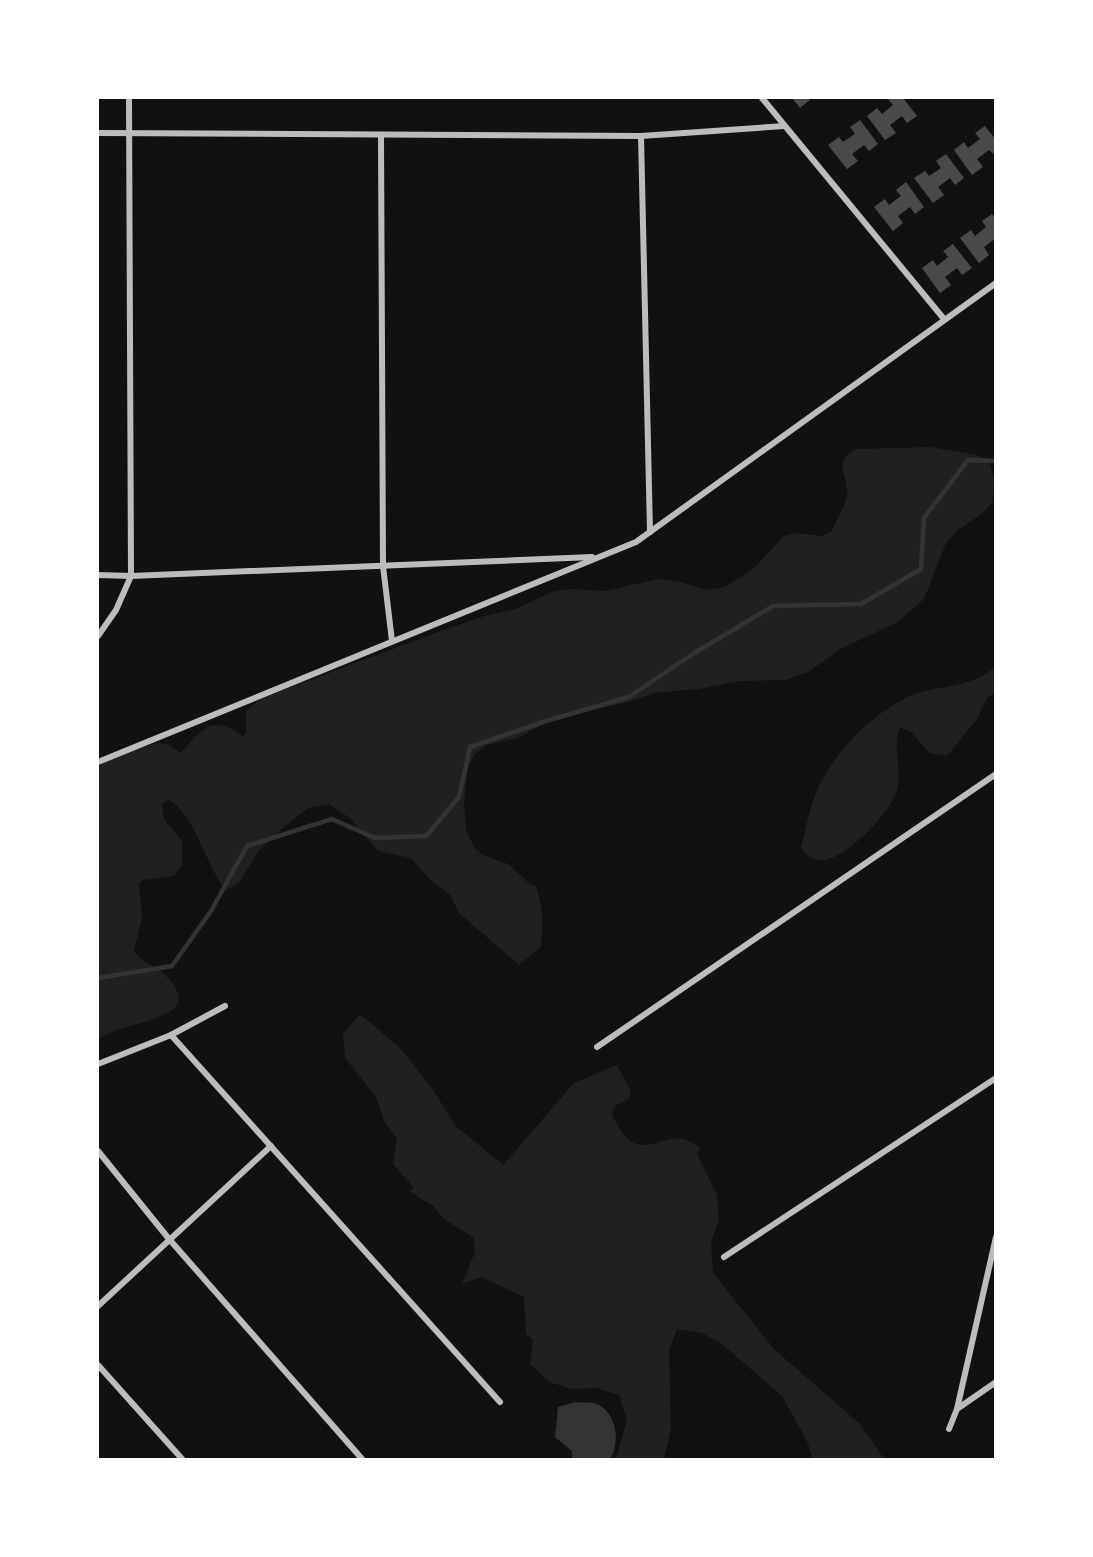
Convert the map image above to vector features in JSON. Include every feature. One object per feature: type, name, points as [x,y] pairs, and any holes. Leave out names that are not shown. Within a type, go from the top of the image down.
[{"type":"street","points":[[98,636],[116,610],[131,576],[129,98]]},
{"type":"street","points":[[762,98],[944,319]]},
{"type":"street","points":[[98,134],[381,137],[641,136],[783,126]]},
{"type":"street","points":[[641,136],[650,532]]},
{"type":"street","points":[[381,137],[383,567],[392,641]]},
{"type":"street","points":[[98,762],[636,542],[996,283]]},
{"type":"street","points":[[98,575],[131,576],[383,567],[598,557]]},
{"type":"street","points":[[597,1047],[996,774]]},
{"type":"street","points":[[98,1064],[171,1035],[225,1006]]},
{"type":"street","points":[[171,1035],[500,1402]]},
{"type":"street","points":[[724,1257],[996,1078]]},
{"type":"street","points":[[98,1306],[271,1146]]},
{"type":"street","points":[[98,1151],[169,1239],[363,1460]]},
{"type":"street","points":[[949,1429],[957,1408],[996,1237]]},
{"type":"street","points":[[98,1365],[183,1460]]},
{"type":"street","points":[[957,1408],[996,1382]]},
{"type":"shaded area","points":[[931,447],[977,455],[989,462],[995,481],[992,502],[983,513],[959,529],[946,543],[924,599],[896,623],[840,649],[808,672],[785,680],[741,681],[698,689],[654,693],[629,702],[554,718],[518,738],[487,745],[475,754],[468,767],[464,802],[466,831],[475,848],[485,856],[508,864],[531,885],[536,886],[540,902],[542,932],[540,948],[519,965],[459,913],[450,895],[430,880],[411,858],[378,851],[351,819],[329,804],[308,808],[272,837],[257,853],[239,883],[226,890],[186,817],[169,800],[162,804],[164,819],[182,841],[182,865],[174,876],[143,880],[139,884],[142,918],[134,951],[163,973],[175,986],[179,997],[177,1005],[160,1017],[116,1030],[98,1039],[98,760],[158,743],[167,744],[181,753],[202,730],[215,725],[232,729],[243,736],[246,733],[246,711],[260,699],[430,635],[484,616],[515,609],[554,591],[570,589],[606,591],[658,579],[677,581],[707,590],[725,587],[754,568],[784,536],[797,533],[822,536],[832,531],[847,495],[843,470],[844,459],[856,449]]},
{"type":"shaded area","points":[[995,667],[995,693],[987,698],[977,719],[947,756],[930,753],[910,731],[900,728],[897,742],[898,787],[895,797],[879,820],[856,842],[834,857],[817,860],[805,853],[801,848],[819,786],[837,757],[861,730],[903,699],[918,693],[976,679]]},
{"type":"shaded area","points":[[360,1014],[400,1048],[431,1087],[456,1126],[503,1165],[574,1083],[617,1065],[631,1091],[629,1099],[615,1106],[612,1114],[623,1133],[633,1143],[654,1144],[676,1138],[688,1140],[700,1149],[697,1154],[717,1195],[719,1220],[711,1242],[713,1273],[775,1350],[861,1425],[884,1459],[813,1459],[807,1441],[782,1396],[722,1344],[702,1333],[677,1329],[669,1351],[671,1429],[664,1459],[616,1459],[627,1420],[619,1395],[597,1388],[572,1389],[549,1382],[530,1364],[533,1340],[526,1334],[524,1297],[481,1277],[462,1284],[475,1252],[474,1238],[444,1219],[433,1206],[409,1191],[414,1188],[393,1164],[397,1139],[384,1121],[376,1097],[345,1058],[343,1034]]},
{"type":"shaded area","points":[[575,1402],[594,1403],[608,1412],[616,1436],[610,1459],[572,1459],[572,1451],[555,1437],[558,1407]]},
{"type":"building","points":[[792,98],[808,98],[810,100],[800,108]]},
{"type":"building","points":[[903,98],[917,116],[907,123],[902,116],[890,125],[896,133],[885,140],[867,116],[877,108],[882,114],[893,105],[888,99]]},
{"type":"building","points":[[860,120],[878,144],[869,151],[864,145],[852,154],[858,161],[847,169],[828,145],[839,137],[843,142],[855,134],[850,127]]},
{"type":"building","points":[[985,126],[996,140],[996,156],[989,150],[977,159],[983,167],[972,175],[954,150],[964,142],[968,148],[980,139],[975,133]]},
{"type":"building","points":[[946,154],[964,178],[955,185],[950,178],[938,187],[944,195],[933,203],[914,178],[925,171],[929,176],[941,168],[936,161]]},
{"type":"building","points":[[906,182],[924,207],[915,214],[910,207],[898,216],[903,223],[893,231],[874,207],[885,199],[889,205],[901,196],[896,190]]},
{"type":"building","points":[[992,214],[996,219],[996,238],[984,247],[989,255],[979,263],[960,238],[971,230],[975,236],[986,227],[982,221]]},
{"type":"building","points":[[953,244],[972,268],[962,275],[957,268],[945,277],[951,285],[940,293],[922,268],[933,260],[937,266],[948,257],[943,251]]},
{"type":"waterway","points":[[98,978],[172,966],[211,911],[247,846],[332,819],[375,838],[426,836],[459,797],[470,747],[546,721],[629,697],[691,655],[773,606],[861,604],[921,569],[924,518],[968,460],[996,461]]}]
